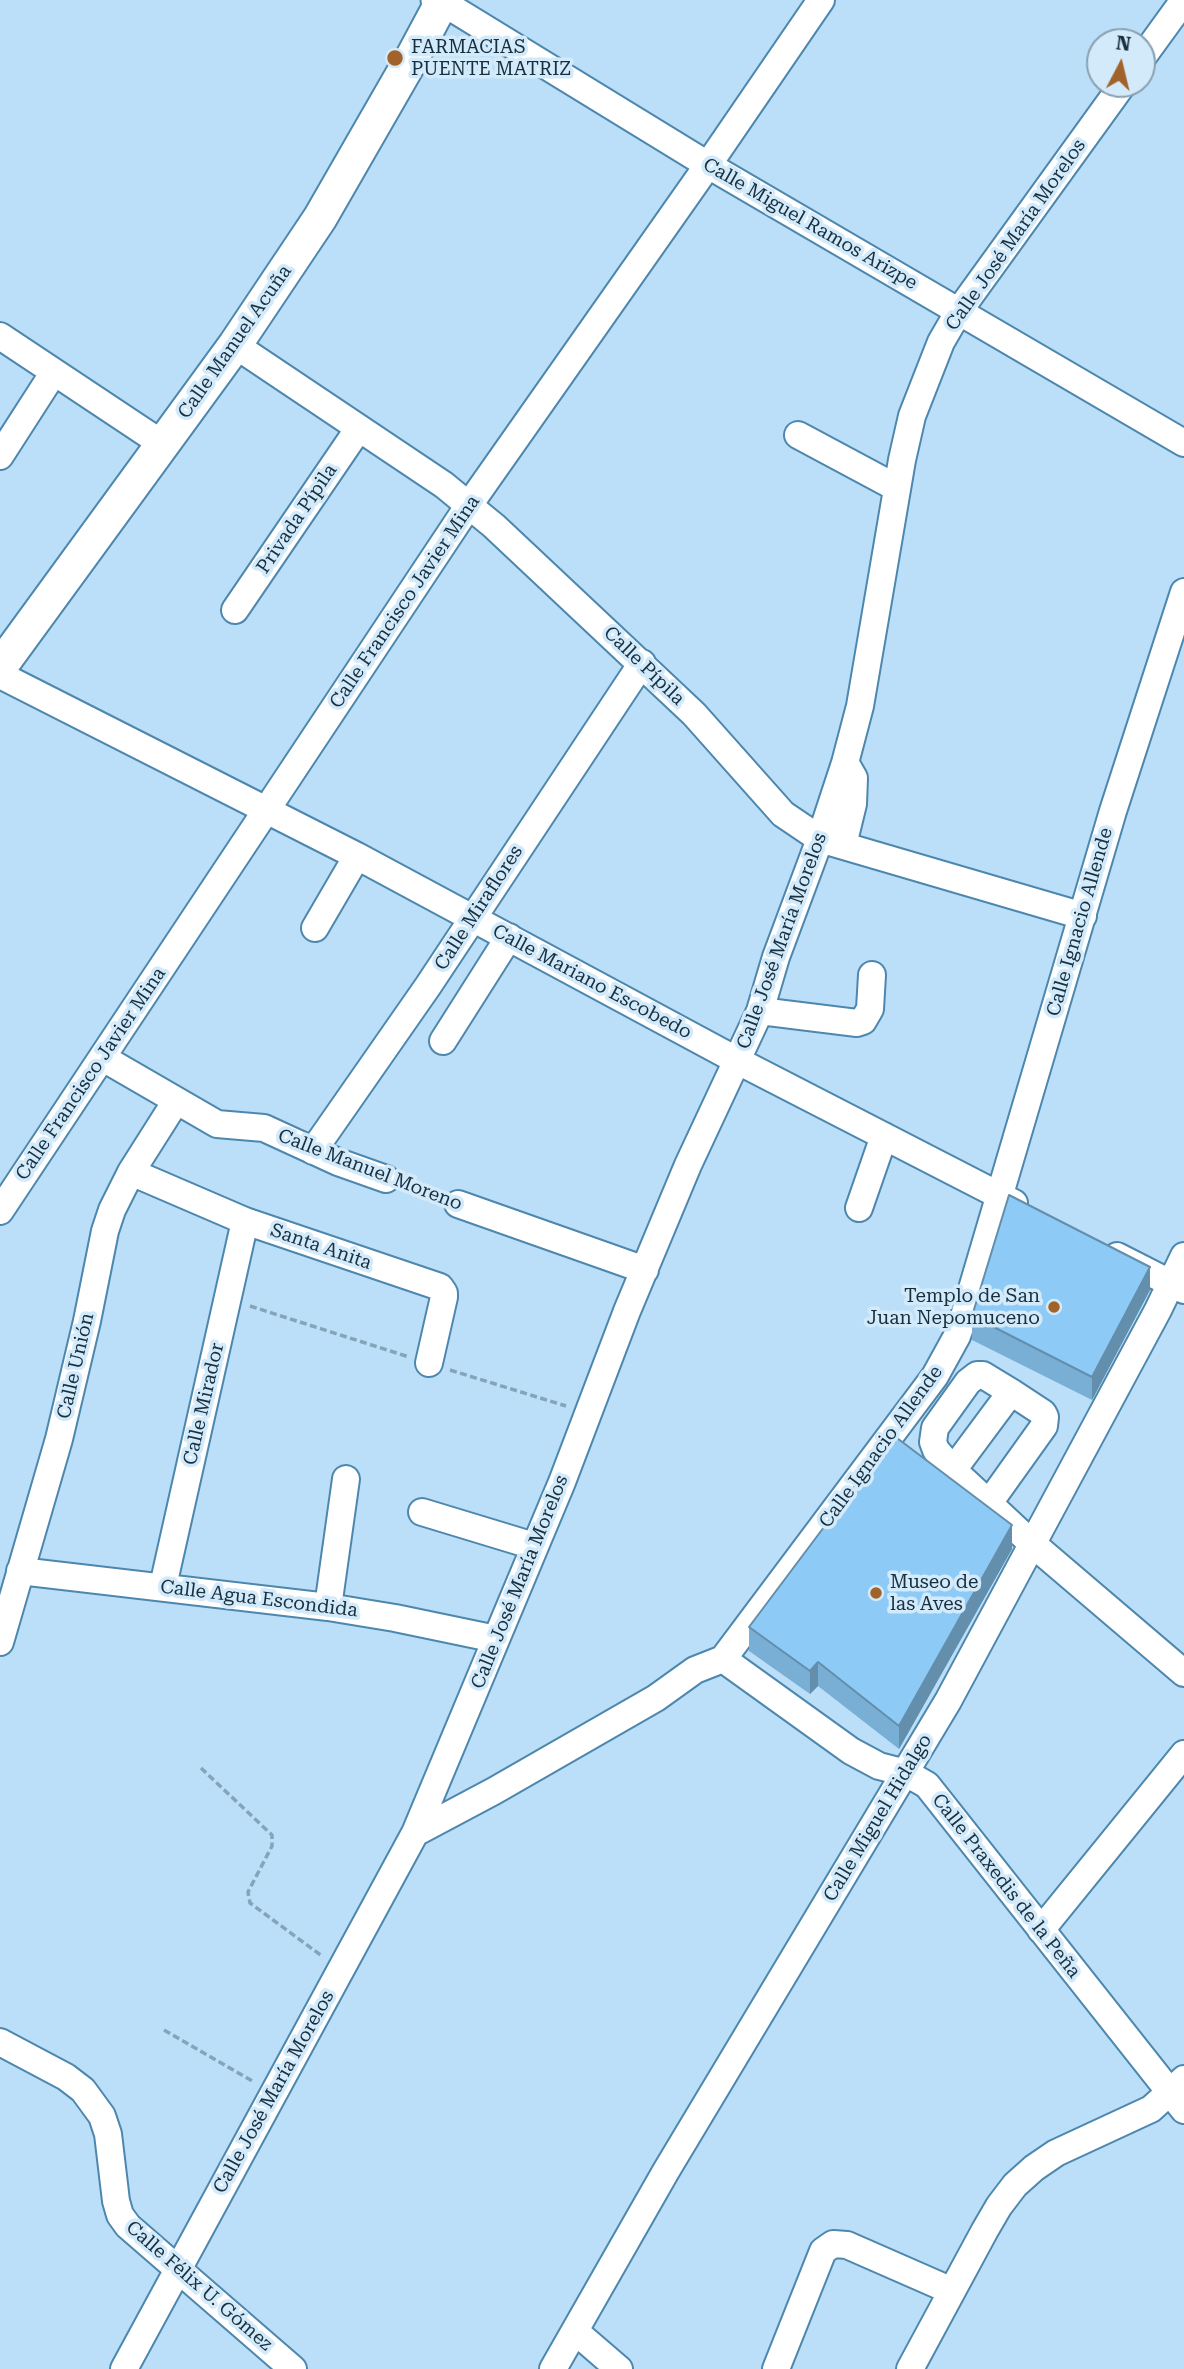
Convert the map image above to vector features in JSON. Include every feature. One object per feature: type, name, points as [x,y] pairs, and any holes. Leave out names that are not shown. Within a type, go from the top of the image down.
[{"type":"main road","name":"Calle Manuel Acuña","points":[[0,667],[164,445],[320,218],[376,124],[441,1]]},
{"type":"street","name":"Calle Francisco Javier Mina","points":[[4,1195],[103,1058],[469,505],[821,0]]},
{"type":"street","points":[[1156,39],[1184,0]]},
{"type":"street","name":"Calle Miguel Ramos Arizpe","points":[[441,1],[708,165],[1184,443]]},
{"type":"street","name":"Calle José María Morelos","points":[[124,2369],[415,1833],[566,1471],[627,1311],[688,1165],[760,1010],[776,957],[853,804],[854,778],[845,763],[860,706],[897,488],[912,416],[941,342],[959,311],[1113,98]]},
{"type":"street","points":[[0,336],[164,445]]},
{"type":"street","name":"Calle Pípila","points":[[235,345],[422,470],[469,505],[694,714],[783,814],[832,842],[1083,916]]},
{"type":"street","points":[[0,456],[54,372]]},
{"type":"street","name":"Privada Pípila","points":[[235,610],[359,428]]},
{"type":"street","points":[[797,435],[897,488]]},
{"type":"street","name":"Calle Ignacio Allende","points":[[415,1833],[656,1698],[695,1670],[723,1659],[935,1376],[957,1336],[1133,746],[1184,592]]},
{"type":"street","name":"Calle Miraflores","points":[[313,1151],[642,663]]},
{"type":"street","name":"Calle Mariano Escobedo","points":[[0,676],[357,856],[738,1060],[1036,1214]]},
{"type":"street","points":[[315,928],[357,856]]},
{"type":"street","points":[[443,1041],[509,937]]},
{"type":"street","points":[[760,1010],[857,1023],[863,1021],[870,1009],[872,975]]},
{"type":"street","name":"Calle Manuel Moreno","points":[[103,1058],[217,1124],[264,1128],[313,1151],[386,1179]]},
{"type":"street","name":"Calle Unión","points":[[0,1642],[73,1386],[105,1231],[131,1172],[176,1101]]},
{"type":"street","points":[[859,1208],[884,1136]]},
{"type":"street","name":"Santa Anita","points":[[131,1172],[245,1221],[440,1287],[444,1297],[429,1363]]},
{"type":"street","name":"Calle Manuel Moreno","points":[[457,1205],[645,1270]]},
{"type":"street","name":"Calle Mirador","points":[[163,1587],[245,1221]]},
{"type":"street","points":[[1098,1246],[1178,1287]]},
{"type":"street","name":"Calle Miguel Hidalgo","points":[[553,2369],[666,2171],[906,1773],[988,1630],[1032,1544],[1178,1287],[1184,1256]]},
{"type":"street","points":[[989,1503],[1045,1422],[1042,1413],[983,1375],[972,1377],[935,1428],[933,1441],[936,1450],[953,1470],[1032,1544],[1184,1673]]},
{"type":"street","points":[[953,1470],[1011,1392]]},
{"type":"street","points":[[911,1408],[935,1428]]},
{"type":"street","points":[[328,1607],[346,1479]]},
{"type":"street","points":[[422,1512],[534,1546]]},
{"type":"street","name":"Calle Agua Escondida","points":[[20,1571],[328,1607],[496,1639]]},
{"type":"street","name":"Calle Praxedis de la Peña","points":[[723,1659],[851,1751],[879,1766],[906,1773],[927,1785],[1041,1930],[1179,2094]]},
{"type":"street","points":[[1041,1930],[1184,1754]]},
{"type":"street","name":"Calle Félix U. Gómez","points":[[0,2042],[66,2077],[83,2090],[102,2116],[108,2134],[120,2215],[128,2226],[293,2369]]},
{"type":"street","points":[[910,2369],[999,2206],[1015,2185],[1056,2153],[1179,2094]]},
{"type":"street","points":[[776,2369],[823,2251],[832,2244],[847,2245],[951,2291]]},
{"type":"street","points":[[576,2332],[619,2369]]},
{"type":"path","name":"Calle Manuel Moreno","points":[[386,1179],[457,1205]]},
{"type":"path","points":[[201,1768],[272,1835],[272,1846],[248,1892],[250,1903],[341,1970]]},
{"type":"path","points":[[164,2030],[274,2094]]},
{"type":"building","name":"Templo de San Juan Nepomuceno","points":[[1009,1195],[1150,1267],[1092,1377],[972,1316]]},
{"type":"building","name":"Museo de las Aves","points":[[893,1435],[1012,1525],[899,1726],[818,1662],[810,1671],[749,1627]]},
{"type":"place","name":"FARMACIAS PUENTE MATRIZ","points":[[395,58]]},
{"type":"place","name":"Templo de San Juan Nepomuceno","points":[[1054,1307]]},
{"type":"place","name":"Museo de las Aves","points":[[876,1593]]}]
